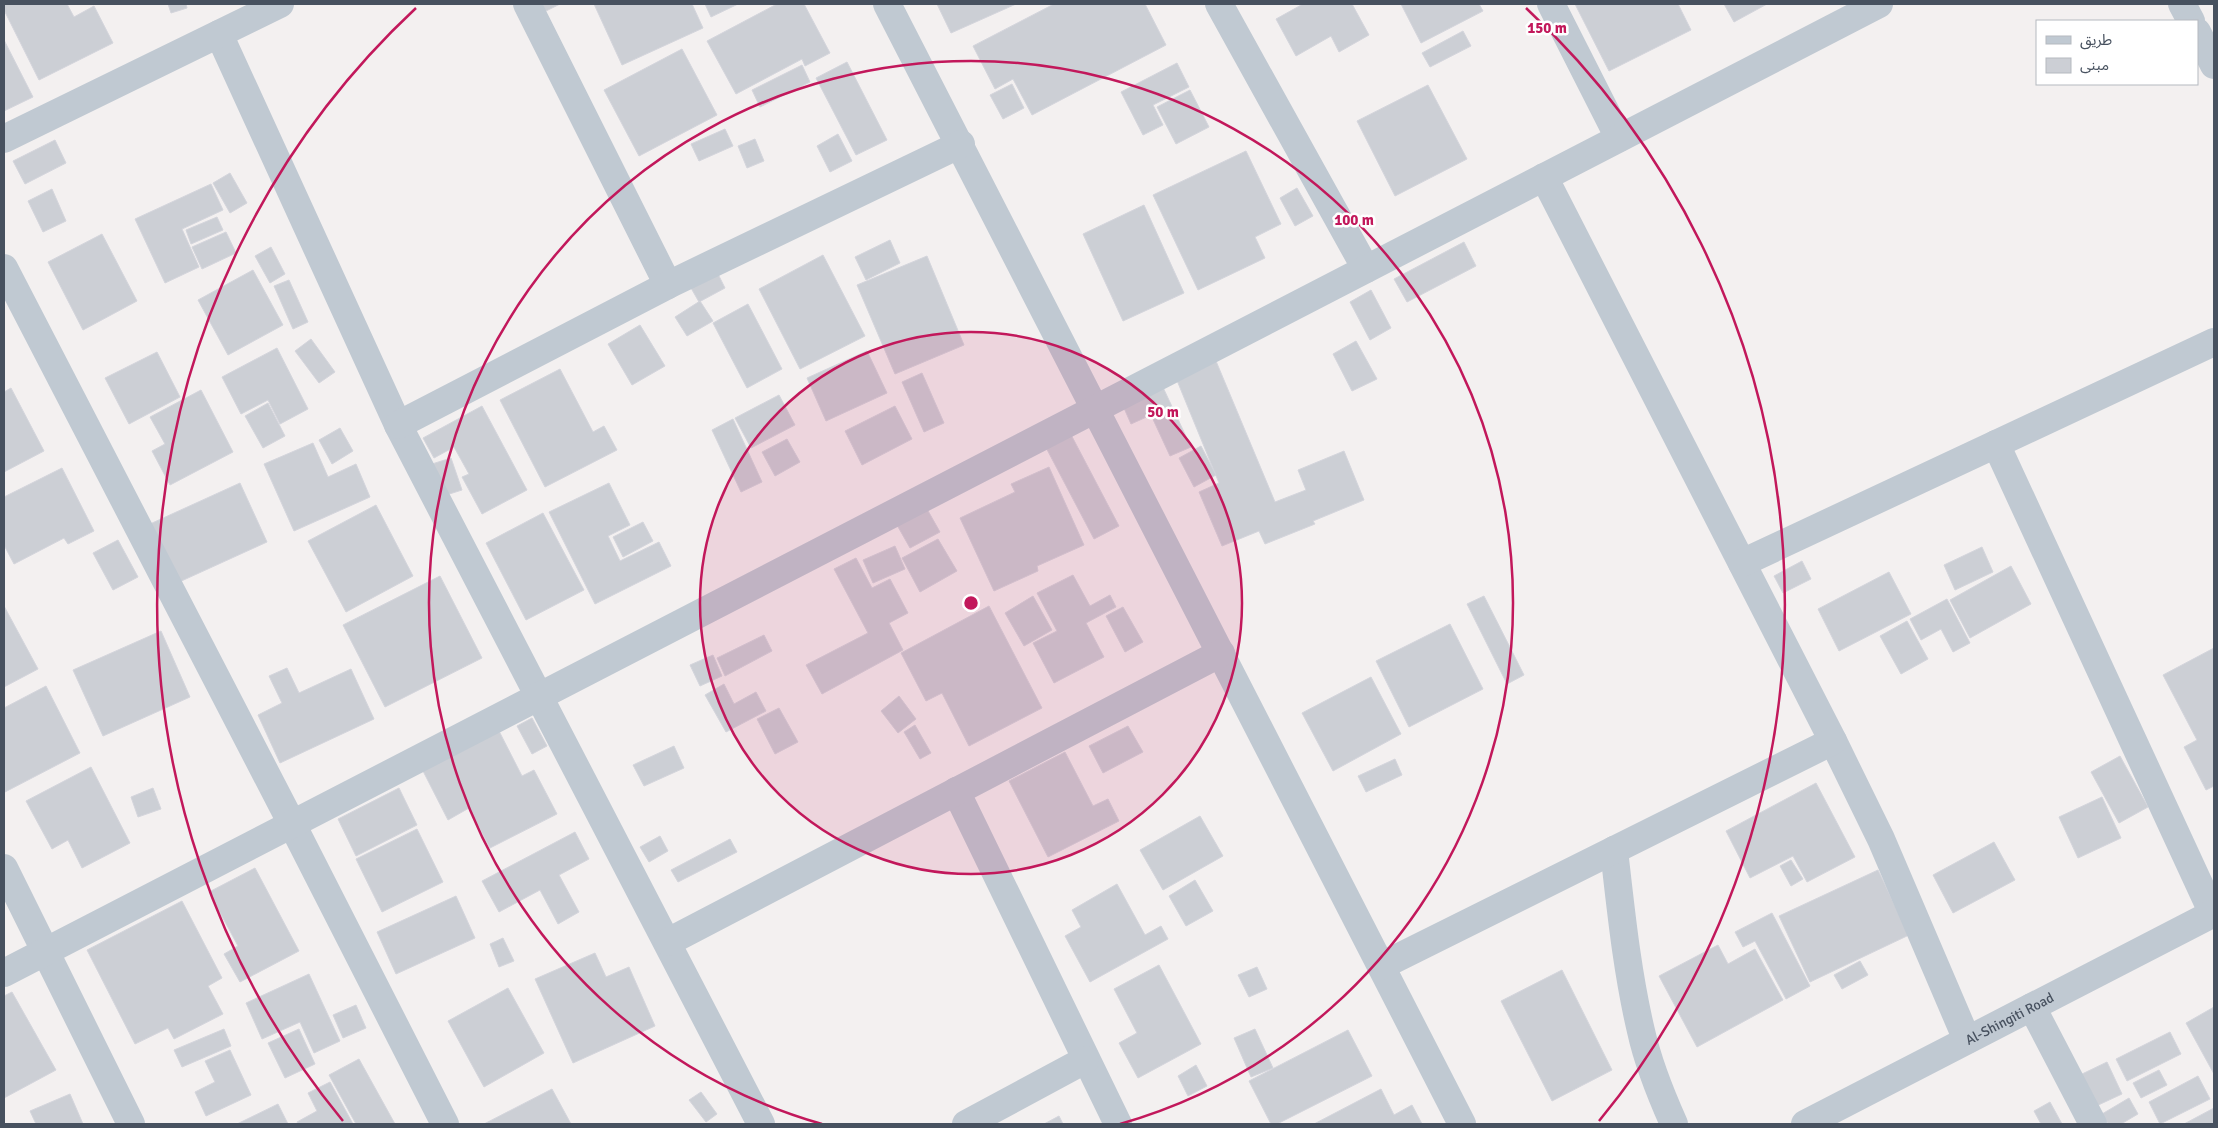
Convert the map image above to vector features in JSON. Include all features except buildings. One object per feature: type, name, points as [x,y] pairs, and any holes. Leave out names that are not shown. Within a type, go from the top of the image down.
[{"type":"street","points":[[4,139],[280,4]]},
{"type":"street","points":[[527,4],[668,285]]},
{"type":"street","points":[[887,4],[961,144],[1462,1124]]},
{"type":"street","points":[[1219,4],[1366,269]]},
{"type":"street","points":[[1550,4],[1619,138]]},
{"type":"street","points":[[2182,4],[2190,20]]},
{"type":"street","points":[[4,973],[1619,138],[1862,8]]},
{"type":"street","points":[[219,34],[398,425],[761,1124]]},
{"type":"street","points":[[2198,34],[2214,65]]},
{"type":"street","points":[[398,425],[668,285],[961,144]]},
{"type":"street","points":[[1544,176],[1833,742],[1880,840],[1967,1040]]},
{"type":"street","points":[[4,268],[292,824],[444,1124]]},
{"type":"street","points":[[1742,563],[2214,342]]},
{"type":"street","points":[[1996,444],[2214,914]]},
{"type":"street","points":[[668,942],[1221,653]]},
{"type":"street","points":[[1381,966],[1833,742]]},
{"type":"street","points":[[956,792],[1085,1060],[1118,1124]]},
{"type":"street","points":[[1614,850],[1625,948],[1641,1033],[1660,1092],[1674,1124]]},
{"type":"street","points":[[4,868],[131,1124]]},
{"type":"street","name":"Al-Shingiti Road","points":[[1805,1124],[2214,914]]},
{"type":"street","points":[[2032,1007],[2093,1124]]},
{"type":"street","points":[[966,1124],[1085,1060]]}]
